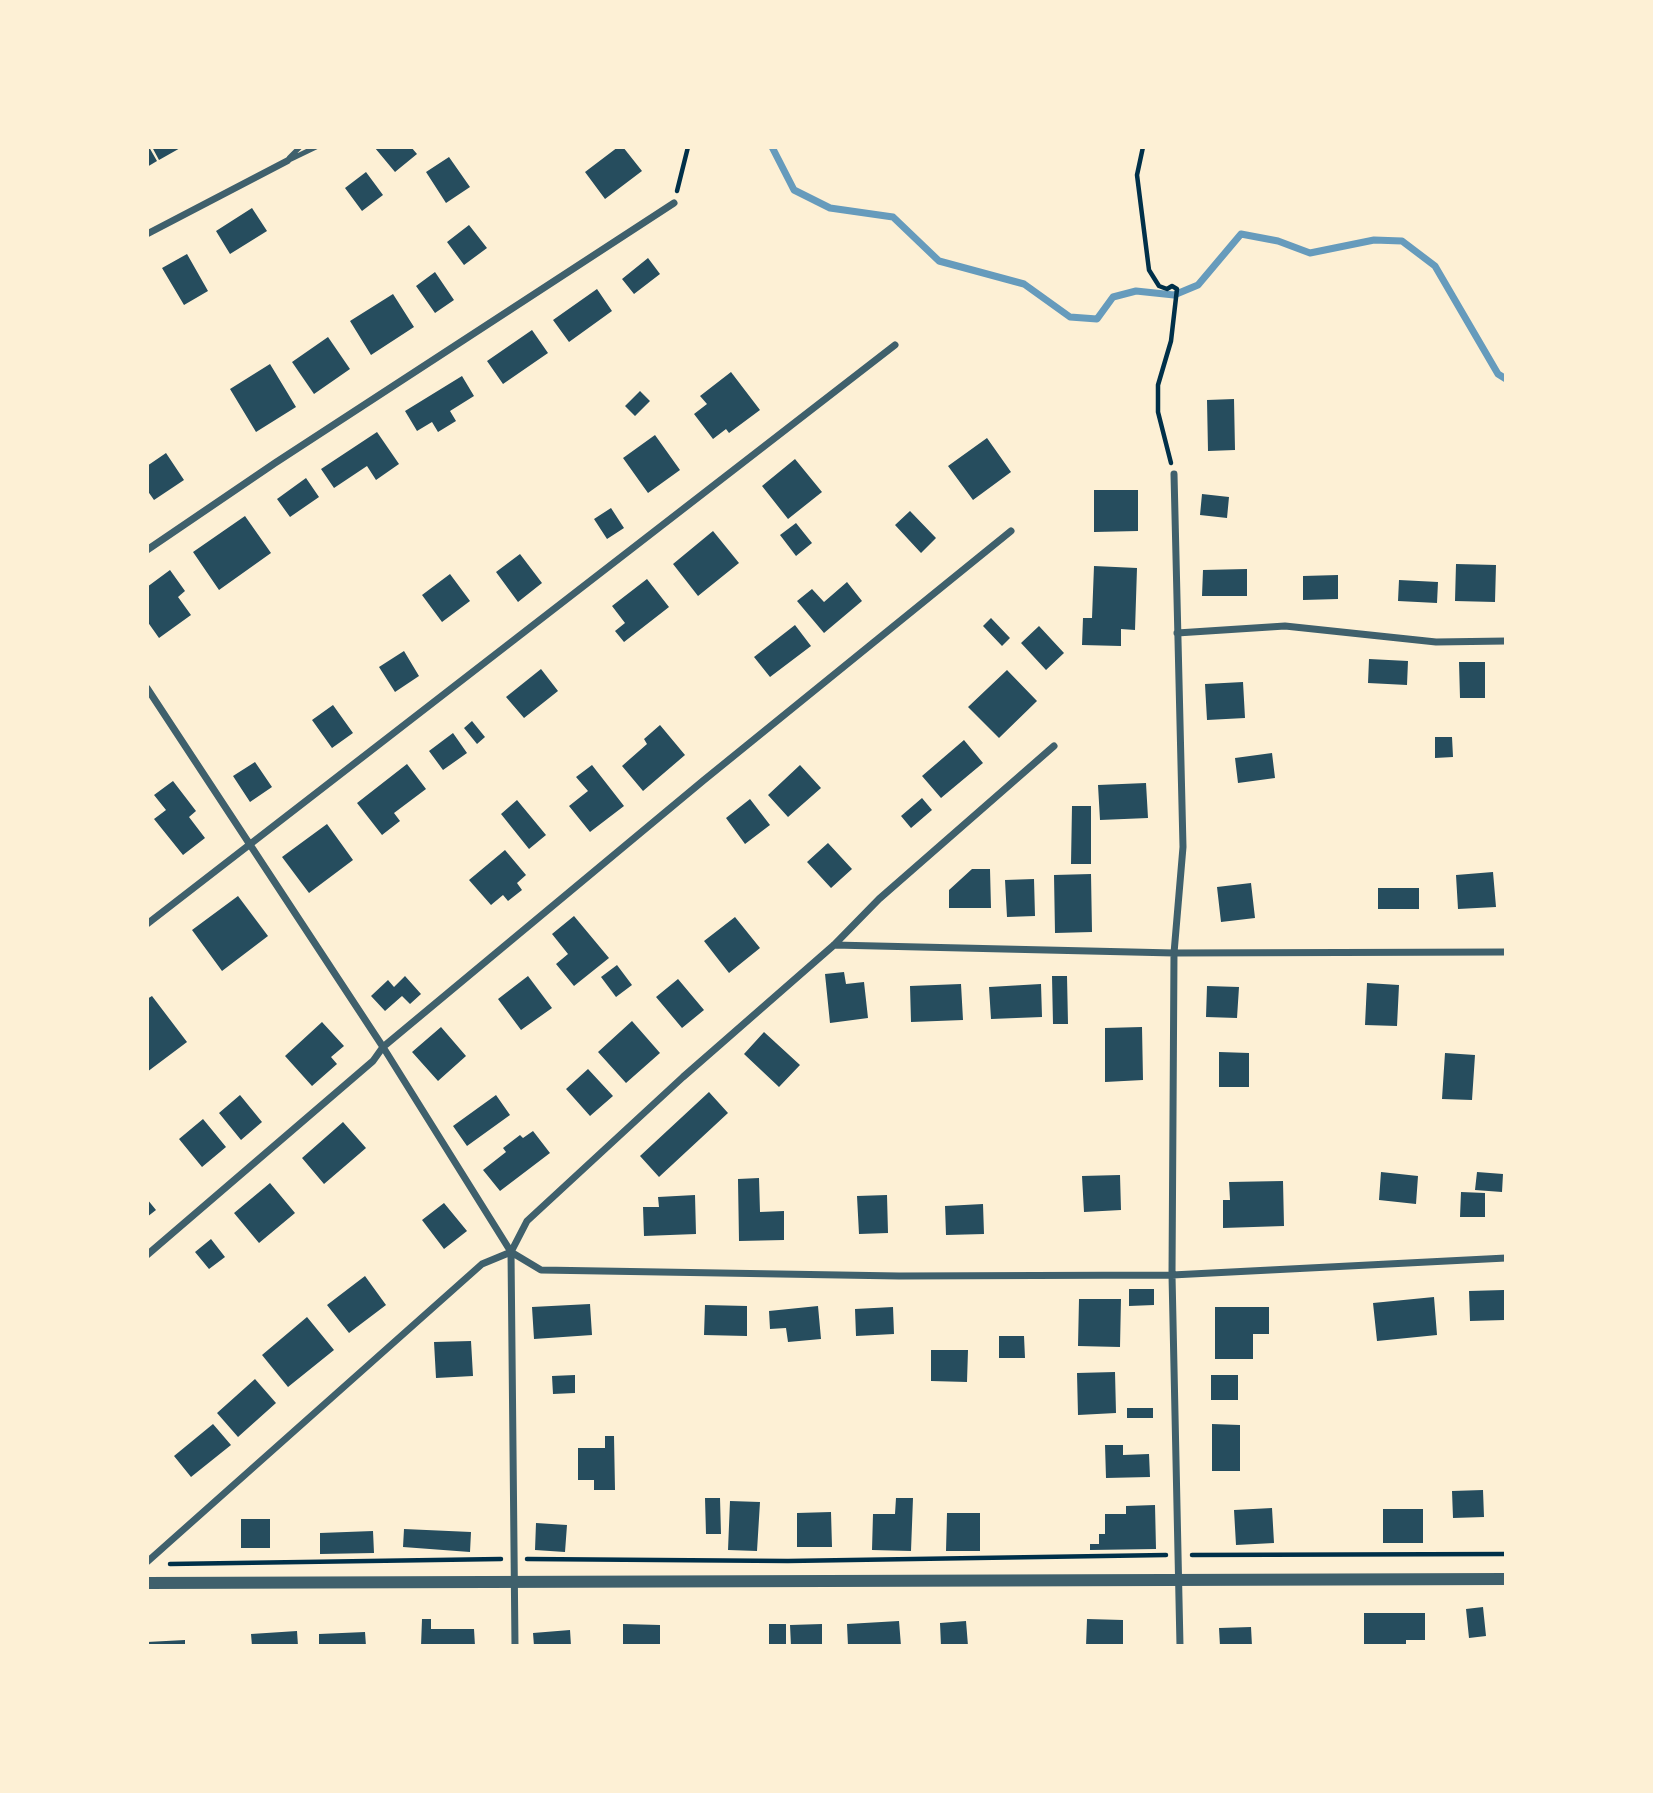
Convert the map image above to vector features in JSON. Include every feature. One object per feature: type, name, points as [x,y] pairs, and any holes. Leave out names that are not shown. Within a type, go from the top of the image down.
[{"type":"street","points":[[147,234],[287,161]]},
{"type":"street","points":[[147,550],[674,202]]},
{"type":"street","points":[[147,924],[895,345]]},
{"type":"street","points":[[1174,474],[1183,848],[1174,953],[1172,1275],[1180,1646]]},
{"type":"street","points":[[147,1255],[373,1061],[383,1047],[704,780],[1011,531]]},
{"type":"street","points":[[1177,633],[1286,626],[1436,642],[1506,641]]},
{"type":"street","points":[[147,688],[383,1047],[511,1252],[541,1270],[900,1276],[1172,1275],[1506,1258]]},
{"type":"street","points":[[515,1646],[511,1252],[527,1221],[683,1077],[834,945],[879,899],[1054,746]]},
{"type":"street","points":[[834,945],[1174,953],[1506,952]]},
{"type":"street","points":[[147,1562],[482,1264],[511,1252]]},
{"type":"street","points":[[147,1583],[1506,1579]]},
{"type":"lane","points":[[287,161],[300,147]]},
{"type":"lane","points":[[287,161],[316,147]]},
{"type":"path","points":[[674,202],[688,147]]},
{"type":"path","points":[[1143,147],[1137,175],[1149,270],[1159,286],[1167,289],[1172,286],[1177,289],[1171,341],[1158,385],[1158,412],[1174,474]]},
{"type":"path","points":[[161,1564],[515,1559],[788,1561],[1180,1555],[1506,1554]]},
{"type":"building","points":[[147,147],[157,161],[147,167]]},
{"type":"building","points":[[152,147],[182,147],[159,160]]},
{"type":"building","points":[[376,147],[411,147],[417,154],[395,172]]},
{"type":"building","points":[[618,147],[623,147],[642,171],[605,199],[585,172]]},
{"type":"building","points":[[449,157],[470,187],[446,203],[426,172]]},
{"type":"building","points":[[366,172],[383,195],[362,211],[345,188]]},
{"type":"building","points":[[252,208],[267,231],[230,254],[216,231]]},
{"type":"building","points":[[469,225],[487,248],[464,265],[447,242]]},
{"type":"building","points":[[187,254],[208,291],[184,305],[162,268]]},
{"type":"building","points":[[648,258],[660,274],[634,294],[622,279]]},
{"type":"building","points":[[435,272],[454,300],[435,313],[416,286]]},
{"type":"building","points":[[597,289],[612,311],[569,342],[553,320]]},
{"type":"building","points":[[393,294],[414,327],[371,355],[350,321]]},
{"type":"building","points":[[532,330],[548,353],[503,384],[487,361]]},
{"type":"building","points":[[328,337],[350,369],[314,394],[292,362]]},
{"type":"building","points":[[270,364],[296,407],[256,432],[230,389]]},
{"type":"building","points":[[731,372],[760,410],[729,433],[726,429],[713,439],[694,414],[707,404],[700,396]]},
{"type":"building","points":[[462,376],[474,396],[450,411],[456,421],[438,432],[432,422],[417,431],[405,411]]},
{"type":"building","points":[[640,391],[650,401],[635,416],[625,406]]},
{"type":"building","points":[[1234,399],[1235,450],[1208,451],[1207,400]]},
{"type":"building","points":[[377,432],[399,464],[376,480],[367,466],[334,488],[321,469]]},
{"type":"building","points":[[655,435],[680,470],[648,493],[623,458]]},
{"type":"building","points":[[987,438],[1011,472],[973,500],[948,466]]},
{"type":"building","points":[[166,453],[184,480],[154,500],[147,490],[147,466]]},
{"type":"building","points":[[795,459],[822,492],[788,519],[762,486]]},
{"type":"building","points":[[306,478],[319,497],[290,517],[277,499]]},
{"type":"building","points":[[1094,490],[1138,490],[1138,531],[1094,532]]},
{"type":"building","points":[[1202,494],[1229,497],[1227,518],[1200,515]]},
{"type":"building","points":[[611,508],[624,528],[607,539],[594,519]]},
{"type":"building","points":[[910,511],[936,538],[921,553],[895,525]]},
{"type":"building","points":[[245,516],[271,553],[219,590],[193,552]]},
{"type":"building","points":[[796,523],[812,543],[796,556],[780,535]]},
{"type":"building","points":[[713,531],[739,563],[698,596],[673,564]]},
{"type":"building","points":[[520,554],[542,583],[518,602],[496,572]]},
{"type":"building","points":[[1456,564],[1496,565],[1495,602],[1455,601]]},
{"type":"building","points":[[1094,566],[1137,568],[1135,630],[1121,629],[1121,646],[1082,645],[1083,618],[1092,618]]},
{"type":"building","points":[[1247,569],[1247,596],[1202,596],[1203,570]]},
{"type":"building","points":[[170,570],[185,591],[178,597],[191,615],[159,638],[147,621],[147,587]]},
{"type":"building","points":[[450,574],[470,601],[442,622],[422,595]]},
{"type":"building","points":[[1338,575],[1338,599],[1303,600],[1303,576]]},
{"type":"building","points":[[647,579],[669,607],[624,642],[615,631],[625,623],[612,606]]},
{"type":"building","points":[[1399,580],[1438,582],[1437,603],[1398,601]]},
{"type":"building","points":[[847,582],[862,601],[824,633],[797,601],[812,589],[824,602]]},
{"type":"building","points":[[991,618],[1010,638],[1002,646],[983,626]]},
{"type":"building","points":[[795,625],[811,646],[770,677],[754,657]]},
{"type":"building","points":[[1039,626],[1064,653],[1046,670],[1021,643]]},
{"type":"building","points":[[404,651],[419,676],[395,692],[379,667]]},
{"type":"building","points":[[1369,659],[1408,661],[1407,685],[1368,683]]},
{"type":"building","points":[[1459,662],[1485,662],[1485,698],[1460,698]]},
{"type":"building","points":[[541,669],[558,691],[524,718],[506,697]]},
{"type":"building","points":[[1007,670],[1037,701],[999,738],[968,707]]},
{"type":"building","points":[[1243,682],[1245,718],[1207,720],[1205,684]]},
{"type":"building","points":[[333,705],[353,733],[332,748],[312,720]]},
{"type":"building","points":[[472,721],[485,737],[477,744],[464,728]]},
{"type":"building","points":[[660,725],[685,755],[643,791],[622,766],[647,744],[644,739]]},
{"type":"building","points":[[453,733],[467,753],[443,770],[429,751]]},
{"type":"building","points":[[1435,737],[1452,737],[1453,757],[1435,758]]},
{"type":"building","points":[[964,740],[983,763],[941,798],[922,776]]},
{"type":"building","points":[[1272,753],[1275,778],[1238,783],[1235,758]]},
{"type":"building","points":[[255,762],[272,787],[250,802],[233,776]]},
{"type":"building","points":[[407,764],[426,789],[394,813],[400,821],[382,835],[357,803]]},
{"type":"building","points":[[592,765],[624,806],[590,832],[569,806],[588,791],[576,777]]},
{"type":"building","points":[[800,765],[821,788],[788,817],[768,795]]},
{"type":"building","points":[[173,781],[196,811],[189,817],[205,838],[183,855],[154,819],[166,810],[154,795]]},
{"type":"building","points":[[1146,783],[1148,818],[1100,820],[1098,785]]},
{"type":"building","points":[[922,798],[932,810],[911,828],[901,816]]},
{"type":"building","points":[[750,799],[770,825],[745,844],[726,818]]},
{"type":"building","points":[[517,800],[546,835],[529,849],[501,814]]},
{"type":"building","points":[[1072,806],[1091,806],[1091,864],[1071,864]]},
{"type":"building","points":[[327,824],[353,860],[309,893],[282,857]]},
{"type":"building","points":[[828,843],[852,869],[831,888],[807,862]]},
{"type":"building","points":[[505,850],[526,875],[517,883],[522,890],[508,901],[503,895],[491,905],[469,880]]},
{"type":"building","points":[[972,869],[990,869],[991,908],[949,908],[949,890]]},
{"type":"building","points":[[1493,872],[1496,907],[1458,909],[1456,875]]},
{"type":"building","points":[[1091,874],[1092,932],[1055,933],[1054,875]]},
{"type":"building","points":[[1034,879],[1035,916],[1007,917],[1005,880]]},
{"type":"building","points":[[1251,883],[1255,918],[1221,922],[1217,887]]},
{"type":"building","points":[[1378,888],[1419,888],[1419,909],[1378,909]]},
{"type":"building","points":[[238,896],[268,936],[222,971],[192,930]]},
{"type":"building","points":[[574,916],[609,958],[574,986],[556,964],[568,954],[552,934]]},
{"type":"building","points":[[735,917],[760,948],[729,973],[704,941]]},
{"type":"building","points":[[617,965],[632,985],[616,997],[601,977]]},
{"type":"building","points":[[844,972],[846,984],[864,982],[868,1018],[830,1023],[825,974]]},
{"type":"building","points":[[405,976],[421,994],[410,1004],[402,996],[385,1011],[371,996],[388,980],[394,987]]},
{"type":"building","points":[[528,976],[552,1008],[521,1030],[498,999]]},
{"type":"building","points":[[1052,976],[1067,976],[1068,1024],[1053,1024]]},
{"type":"building","points":[[678,979],[704,1010],[682,1028],[656,997]]},
{"type":"building","points":[[1367,983],[1399,985],[1397,1026],[1365,1025]]},
{"type":"building","points":[[961,984],[963,1020],[911,1022],[910,986]]},
{"type":"building","points":[[1041,984],[1042,1017],[991,1019],[989,987]]},
{"type":"building","points":[[1207,986],[1239,987],[1237,1018],[1206,1017]]},
{"type":"building","points":[[152,996],[187,1042],[147,1072],[147,999]]},
{"type":"building","points":[[632,1021],[660,1053],[626,1083],[598,1052]]},
{"type":"building","points":[[322,1022],[344,1046],[331,1057],[337,1064],[312,1086],[285,1056]]},
{"type":"building","points":[[441,1027],[466,1056],[438,1081],[412,1052]]},
{"type":"building","points":[[1142,1027],[1143,1080],[1105,1082],[1105,1028]]},
{"type":"building","points":[[764,1032],[800,1065],[779,1087],[744,1054]]},
{"type":"building","points":[[1219,1052],[1249,1053],[1249,1087],[1219,1087]]},
{"type":"building","points":[[1445,1053],[1475,1055],[1472,1100],[1442,1099]]},
{"type":"building","points":[[588,1069],[613,1096],[590,1116],[566,1089]]},
{"type":"building","points":[[709,1092],[728,1113],[659,1177],[640,1156]]},
{"type":"building","points":[[240,1095],[262,1122],[241,1140],[219,1113]]},
{"type":"building","points":[[496,1095],[510,1115],[467,1146],[453,1126]]},
{"type":"building","points":[[203,1119],[226,1147],[202,1167],[179,1139]]},
{"type":"building","points":[[343,1122],[366,1148],[324,1184],[302,1158]]},
{"type":"building","points":[[533,1131],[550,1153],[500,1191],[483,1170],[506,1152],[503,1148],[520,1135],[523,1138]]},
{"type":"building","points":[[1381,1172],[1418,1176],[1416,1204],[1379,1200]]},
{"type":"building","points":[[1477,1172],[1503,1174],[1502,1192],[1475,1190]]},
{"type":"building","points":[[1120,1175],[1121,1210],[1084,1212],[1082,1176]]},
{"type":"building","points":[[759,1178],[760,1212],[784,1211],[784,1240],[739,1241],[738,1179]]},
{"type":"building","points":[[1283,1181],[1284,1226],[1223,1228],[1223,1200],[1230,1200],[1229,1182]]},
{"type":"building","points":[[270,1183],[295,1213],[259,1243],[234,1213]]},
{"type":"building","points":[[1461,1192],[1485,1193],[1485,1217],[1460,1217]]},
{"type":"building","points":[[695,1195],[696,1234],[644,1236],[643,1207],[659,1207],[658,1197]]},
{"type":"building","points":[[887,1195],[888,1233],[859,1234],[857,1196]]},
{"type":"building","points":[[147,1199],[156,1210],[147,1217]]},
{"type":"building","points":[[444,1203],[467,1231],[444,1249],[422,1220]]},
{"type":"building","points":[[983,1204],[984,1234],[946,1235],[945,1206]]},
{"type":"building","points":[[211,1239],[225,1257],[209,1269],[195,1252]]},
{"type":"building","points":[[365,1276],[386,1305],[349,1333],[327,1305]]},
{"type":"building","points":[[1129,1289],[1154,1289],[1154,1305],[1129,1306]]},
{"type":"building","points":[[1504,1290],[1505,1320],[1470,1321],[1469,1291]]},
{"type":"building","points":[[1434,1297],[1437,1335],[1377,1341],[1373,1303]]},
{"type":"building","points":[[1079,1299],[1121,1299],[1120,1347],[1078,1346]]},
{"type":"building","points":[[590,1304],[592,1335],[534,1339],[532,1307]]},
{"type":"building","points":[[705,1305],[747,1306],[747,1336],[704,1335]]},
{"type":"building","points":[[818,1306],[821,1339],[788,1342],[786,1328],[770,1329],[769,1311]]},
{"type":"building","points":[[893,1307],[894,1334],[856,1336],[855,1309]]},
{"type":"building","points":[[1215,1307],[1269,1307],[1269,1334],[1253,1334],[1253,1359],[1215,1359]]},
{"type":"building","points":[[307,1317],[334,1350],[288,1387],[262,1355]]},
{"type":"building","points":[[999,1336],[1024,1336],[1025,1358],[999,1358]]},
{"type":"building","points":[[471,1341],[473,1376],[436,1378],[434,1342]]},
{"type":"building","points":[[931,1350],[968,1350],[967,1382],[931,1381]]},
{"type":"building","points":[[1115,1372],[1116,1413],[1078,1415],[1077,1373]]},
{"type":"building","points":[[575,1375],[575,1393],[553,1394],[552,1376]]},
{"type":"building","points":[[1211,1375],[1238,1375],[1238,1400],[1211,1400]]},
{"type":"building","points":[[255,1379],[276,1403],[238,1437],[217,1413]]},
{"type":"building","points":[[1127,1408],[1153,1408],[1153,1418],[1127,1418]]},
{"type":"building","points":[[213,1424],[231,1445],[191,1477],[174,1456]]},
{"type":"building","points":[[1212,1424],[1240,1425],[1240,1471],[1212,1471]]},
{"type":"building","points":[[605,1436],[614,1436],[615,1490],[594,1490],[594,1480],[578,1480],[578,1448],[605,1448]]},
{"type":"building","points":[[1105,1445],[1123,1445],[1123,1455],[1149,1454],[1150,1477],[1106,1478]]},
{"type":"building","points":[[1483,1490],[1484,1517],[1453,1518],[1452,1491]]},
{"type":"building","points":[[705,1498],[720,1498],[721,1534],[706,1534]]},
{"type":"building","points":[[896,1498],[913,1498],[911,1551],[872,1550],[873,1514],[895,1514]]},
{"type":"building","points":[[730,1501],[760,1502],[757,1551],[728,1550]]},
{"type":"building","points":[[1155,1505],[1156,1549],[1090,1550],[1090,1544],[1099,1544],[1099,1534],[1105,1534],[1105,1514],[1126,1514],[1126,1506]]},
{"type":"building","points":[[1272,1508],[1274,1543],[1236,1545],[1234,1510]]},
{"type":"building","points":[[1383,1509],[1423,1509],[1423,1543],[1383,1543]]},
{"type":"building","points":[[831,1512],[832,1547],[797,1547],[797,1513]]},
{"type":"building","points":[[947,1513],[980,1513],[980,1551],[946,1551]]},
{"type":"building","points":[[241,1519],[270,1519],[270,1548],[241,1548]]},
{"type":"building","points":[[536,1523],[567,1525],[565,1552],[535,1550]]},
{"type":"building","points":[[404,1529],[471,1532],[470,1552],[403,1547]]},
{"type":"building","points":[[373,1531],[374,1553],[320,1554],[320,1533]]},
{"type":"building","points":[[1483,1607],[1486,1636],[1469,1638],[1466,1609]]},
{"type":"building","points":[[1364,1613],[1425,1613],[1425,1640],[1406,1640],[1406,1646],[1364,1646]]},
{"type":"building","points":[[422,1619],[431,1619],[431,1629],[474,1629],[475,1646],[421,1646]]},
{"type":"building","points":[[1087,1619],[1123,1620],[1123,1646],[1086,1646]]},
{"type":"building","points":[[899,1621],[901,1646],[848,1646],[847,1624]]},
{"type":"building","points":[[966,1621],[968,1646],[941,1646],[940,1623]]},
{"type":"building","points":[[623,1624],[660,1625],[660,1646],[623,1646]]},
{"type":"building","points":[[769,1624],[786,1624],[786,1646],[769,1646]]},
{"type":"building","points":[[822,1624],[822,1646],[791,1646],[790,1625]]},
{"type":"building","points":[[1251,1627],[1252,1646],[1220,1646],[1219,1628]]},
{"type":"building","points":[[570,1630],[571,1646],[534,1646],[533,1633]]},
{"type":"building","points":[[297,1631],[298,1646],[252,1646],[251,1634]]},
{"type":"building","points":[[365,1632],[366,1646],[319,1646],[319,1634]]},
{"type":"building","points":[[185,1640],[185,1646],[147,1646],[147,1642]]},
{"type":"waterway","points":[[772,147],[794,190],[830,208],[893,217],[939,261],[1024,284],[1070,317],[1097,319],[1113,297],[1136,291],[1174,295],[1198,285],[1241,234],[1278,241],[1310,253],[1374,240],[1402,241],[1435,266],[1498,374],[1506,379]]}]
